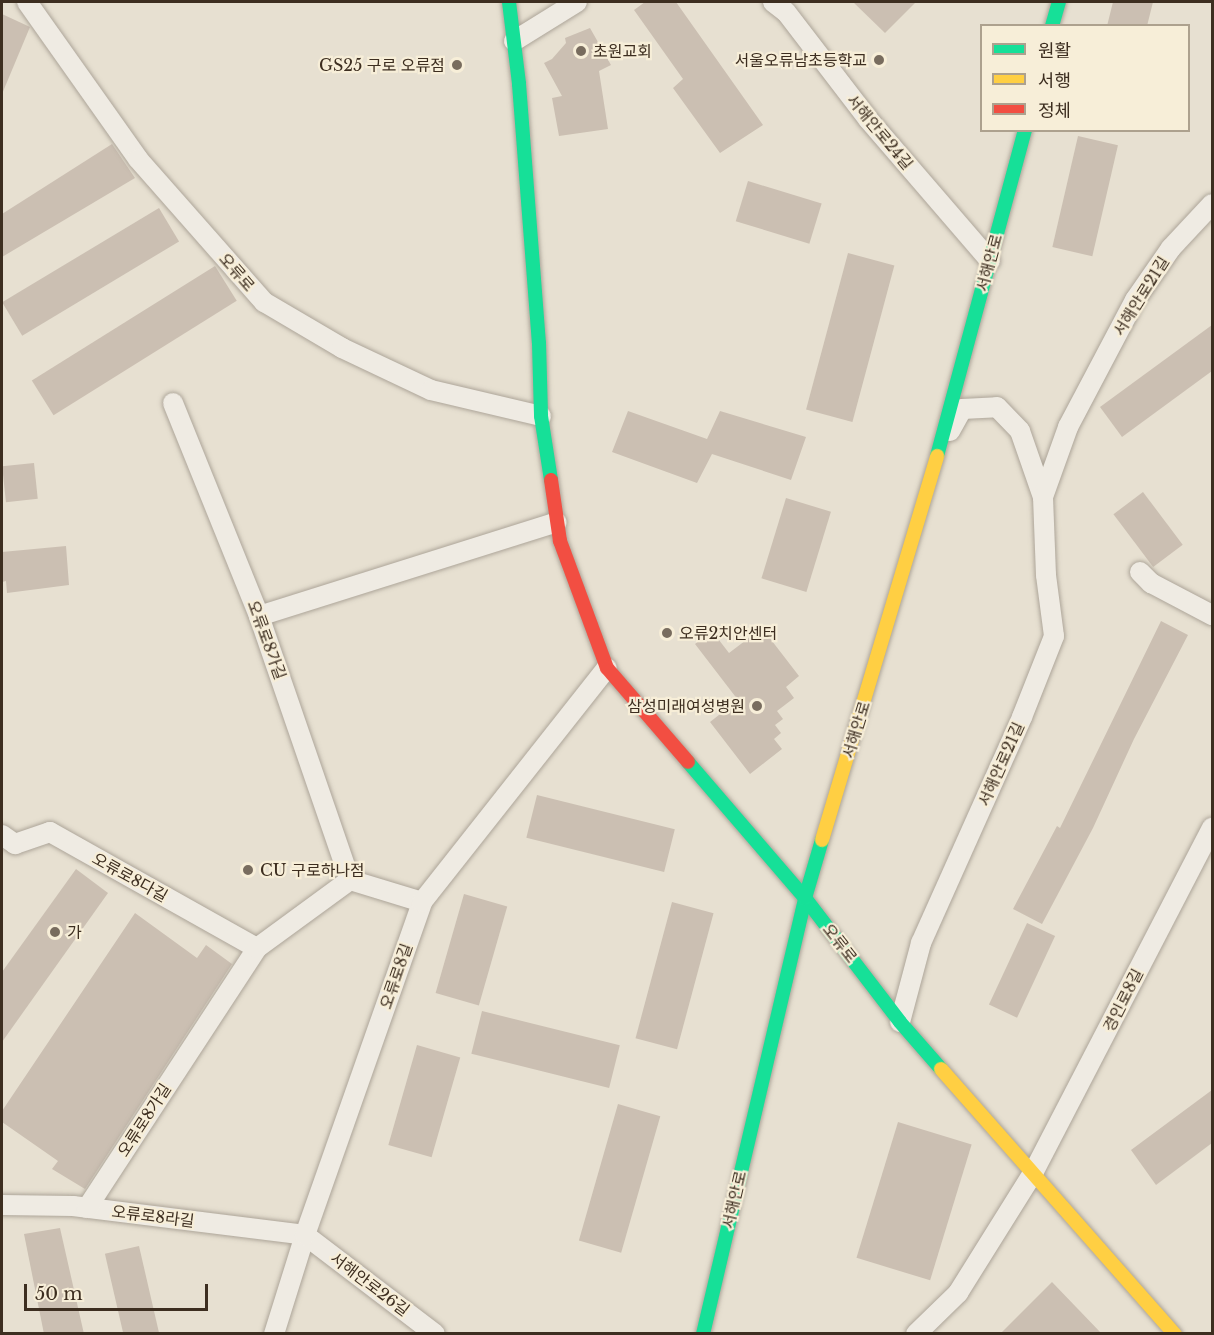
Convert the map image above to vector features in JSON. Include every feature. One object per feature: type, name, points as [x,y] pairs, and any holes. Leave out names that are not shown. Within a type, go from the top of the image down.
[{"type":"main road","name":"오류로","points":[[509,2],[519,84],[537,319],[541,416],[560,541],[607,668],[805,898],[900,1022],[1175,1334]]},
{"type":"main road","points":[[1054,24],[1059,2]]},
{"type":"main road","name":"서해안로","points":[[703,1334],[805,898],[939,450],[1023,132]]},
{"type":"street","name":"오류로","points":[[27,2],[138,159],[264,302],[342,348],[432,390],[541,416]]},
{"type":"street","points":[[514,41],[577,2]]},
{"type":"street","name":"서해안로24길","points":[[773,2],[786,12],[868,119],[990,261]]},
{"type":"street","name":"서해안로21길","points":[[1044,497],[1068,427],[1130,310],[1171,248],[1212,204]]},
{"type":"street","name":"오류로8가길","points":[[87,1208],[257,948],[350,880],[260,616],[173,403]]},
{"type":"street","name":"서해안로21길","points":[[900,1022],[921,943],[1022,717],[1054,636],[1046,575],[1044,497],[1020,431],[997,407],[962,409],[939,450]]},
{"type":"street","points":[[260,616],[557,522]]},
{"type":"street","points":[[1140,572],[1151,583],[1212,615]]},
{"type":"street","name":"오류로8길","points":[[274,1334],[304,1235],[422,902],[607,668]]},
{"type":"street","name":"경인로8길","points":[[1033,1173],[1212,828]]},
{"type":"street","name":"오류로8다길","points":[[2,835],[15,844],[50,832],[257,948]]},
{"type":"street","points":[[350,880],[422,902]]},
{"type":"street","points":[[916,1334],[958,1293],[1033,1173]]},
{"type":"street","name":"오류로8라길","points":[[2,1205],[87,1208],[304,1235]]},
{"type":"street","name":"서해안로26길","points":[[304,1235],[435,1334]]},
{"type":"building","points":[[645,2],[676,2],[763,125],[720,153],[673,88],[683,79],[634,10]]},
{"type":"building","points":[[853,2],[916,2],[885,33]]},
{"type":"building","points":[[1113,2],[1153,2],[1148,24],[1108,24]]},
{"type":"building","points":[[2,14],[30,27],[2,94]]},
{"type":"building","points":[[590,28],[611,65],[599,71],[608,129],[559,136],[552,98],[562,96],[544,63],[552,59],[566,43],[565,38]]},
{"type":"building","points":[[1078,136],[1118,145],[1092,256],[1052,247]]},
{"type":"building","points":[[112,144],[135,178],[2,257],[2,214]]},
{"type":"building","points":[[748,181],[822,204],[809,244],[736,221]]},
{"type":"building","points":[[159,208],[179,241],[22,336],[2,302]]},
{"type":"building","points":[[848,253],[894,265],[852,422],[806,409]]},
{"type":"building","points":[[215,266],[237,301],[54,415],[32,380]]},
{"type":"building","points":[[1212,325],[1212,371],[1122,437],[1100,407]]},
{"type":"building","points":[[628,411],[707,439],[720,411],[806,437],[791,480],[712,454],[697,483],[612,452]]},
{"type":"building","points":[[34,463],[38,499],[6,502],[2,466]]},
{"type":"building","points":[[1143,492],[1183,545],[1153,567],[1113,514]]},
{"type":"building","points":[[786,498],[831,512],[806,592],[761,578]]},
{"type":"building","points":[[66,546],[69,585],[7,593],[6,581],[2,582],[2,552]]},
{"type":"building","points":[[1161,621],[1188,635],[1134,739],[1093,828],[1042,924],[1013,909],[1057,826],[1060,828]]},
{"type":"building","name":"삼성미래여성병원","points":[[762,628],[799,676],[786,687],[794,698],[777,711],[783,719],[775,725],[781,733],[774,739],[782,749],[750,774],[710,722],[738,700],[695,644],[712,631],[729,653]]},
{"type":"building","points":[[537,795],[675,829],[664,872],[526,838]]},
{"type":"building","name":"가","points":[[76,869],[108,893],[2,1042],[2,972]]},
{"type":"building","points":[[464,894],[507,906],[479,1005],[436,993]]},
{"type":"building","points":[[672,902],[714,913],[677,1049],[636,1038]]},
{"type":"building","points":[[135,913],[197,958],[206,945],[232,964],[85,1189],[52,1169],[58,1161],[2,1122],[2,1111]]},
{"type":"building","points":[[1027,923],[1055,936],[1017,1018],[989,1005]]},
{"type":"building","points":[[482,1011],[620,1045],[609,1088],[471,1054]]},
{"type":"building","points":[[417,1045],[460,1057],[432,1157],[388,1145]]},
{"type":"building","points":[[1212,1090],[1212,1143],[1156,1185],[1131,1150]]},
{"type":"building","points":[[618,1104],[660,1116],[621,1253],[579,1240]]},
{"type":"building","points":[[898,1122],[972,1145],[930,1280],[856,1258]]},
{"type":"building","points":[[60,1228],[84,1334],[44,1334],[24,1234]]},
{"type":"building","points":[[139,1246],[159,1334],[123,1334],[105,1254]]},
{"type":"building","points":[[1052,1282],[1102,1334],[1000,1334]]},
{"type":"traffic: fast","points":[[509,2],[519,84],[539,343],[541,416],[551,480]]},
{"type":"traffic: fast","points":[[1053,24],[1059,2]]},
{"type":"traffic: fast","points":[[937,456],[1024,132]]},
{"type":"traffic: fast","points":[[688,762],[805,898],[900,1022],[941,1069]]},
{"type":"traffic: fast","points":[[703,1334],[805,898],[822,840]]},
{"type":"traffic: slow","points":[[822,840],[937,456]]},
{"type":"traffic: slow","points":[[941,1069],[1175,1334]]},
{"type":"traffic: jam","points":[[551,480],[560,541],[607,668],[688,762]]},
{"type":"place","name":"초원교회","points":[[581,51]]},
{"type":"place","name":"서울오류남초등학교","points":[[879,60]]},
{"type":"place","name":"GS25 구로 오류점","points":[[457,65]]},
{"type":"place","name":"오류2치안센터","points":[[667,633]]},
{"type":"place","name":"삼성미래여성병원","points":[[757,706]]},
{"type":"place","name":"CU 구로하나점","points":[[248,870]]},
{"type":"place","name":"가","points":[[55,932]]}]
